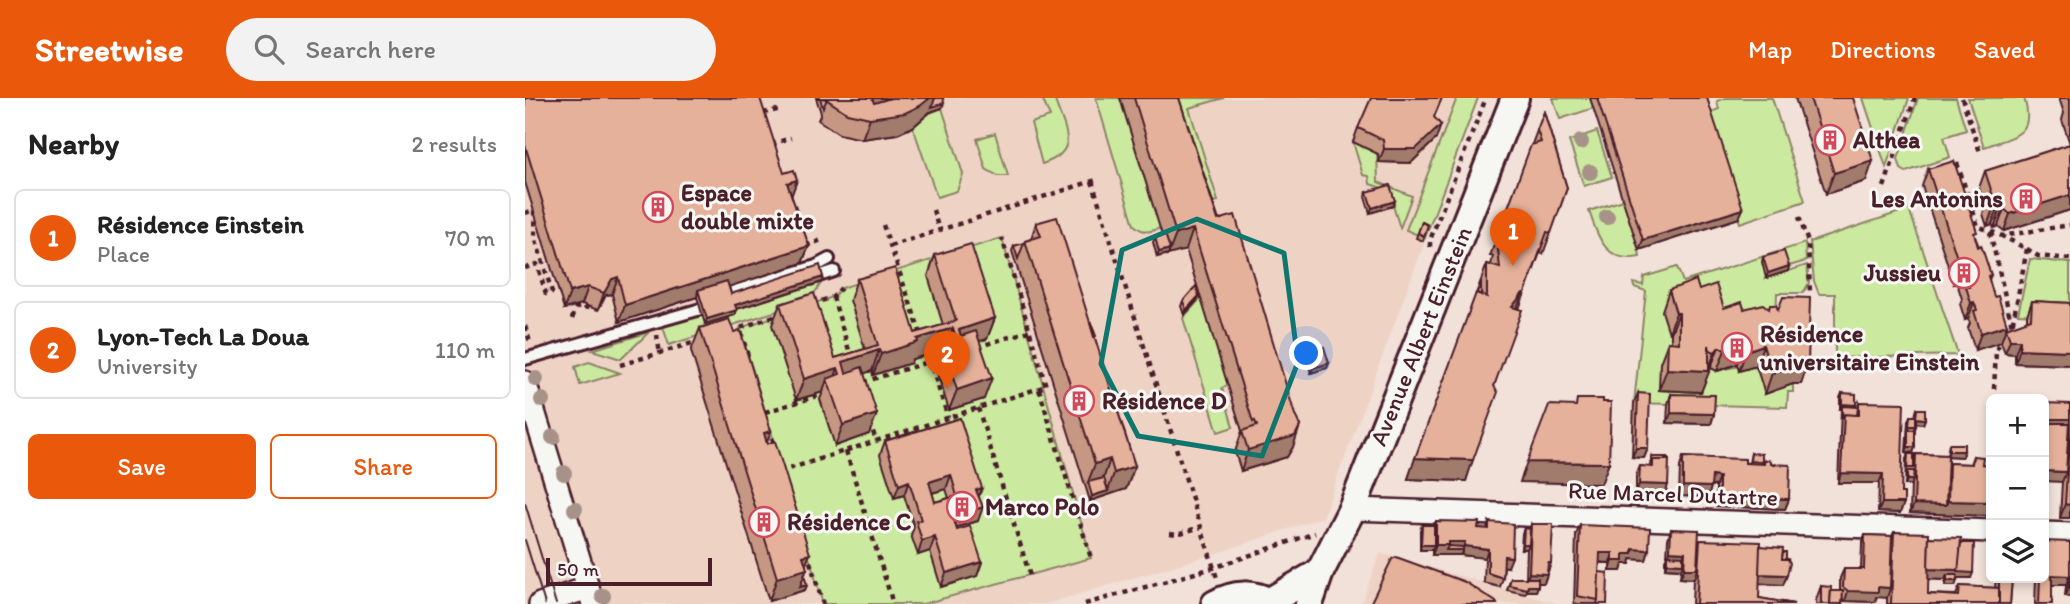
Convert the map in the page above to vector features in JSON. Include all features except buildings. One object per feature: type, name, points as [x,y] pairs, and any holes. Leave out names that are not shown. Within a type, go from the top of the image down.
[{"type":"street","name":"Avenue Albert Einstein","points":[[1309,604],[1320,572],[1352,509],[1515,98]]},
{"type":"street","points":[[525,382],[590,596],[540,604]]},
{"type":"street","name":"Rue Marcel Dutartre","points":[[1352,509],[1986,531]]},
{"type":"street","points":[[2049,533],[2070,534]]},
{"type":"street","points":[[1215,604],[1225,598],[1240,595],[1256,596],[1272,603],[1320,572]]},
{"type":"lane","points":[[728,293],[816,266],[829,259]]},
{"type":"lane","points":[[761,295],[834,271]]},
{"type":"lane","points":[[525,359],[708,308]]},
{"type":"path","points":[[1884,187],[1915,98]]},
{"type":"path","points":[[1962,98],[1981,155]]},
{"type":"path","points":[[760,106],[764,115],[782,109]]},
{"type":"path","points":[[776,157],[774,144],[791,138]]},
{"type":"path","points":[[1957,163],[1977,226],[2038,256],[2070,259]]},
{"type":"path","points":[[890,246],[1099,179]]},
{"type":"path","points":[[1092,181],[1213,568]]},
{"type":"path","points":[[525,213],[534,210],[535,237],[552,292],[547,294],[537,264],[525,268]]},
{"type":"path","points":[[933,210],[939,230]]},
{"type":"path","points":[[1799,217],[1808,242],[1810,293]]},
{"type":"path","points":[[883,225],[948,418]]},
{"type":"path","points":[[2001,236],[2070,225]]},
{"type":"path","points":[[1990,232],[2012,326]]},
{"type":"path","points":[[802,236],[807,247],[824,239]]},
{"type":"path","points":[[782,471],[1046,387],[1002,238]]},
{"type":"path","points":[[1994,389],[1996,350],[2012,326],[2027,249]]},
{"type":"path","points":[[810,305],[833,297],[841,288]]},
{"type":"path","points":[[833,297],[852,359]]},
{"type":"path","points":[[572,319],[576,308],[591,307]]},
{"type":"path","points":[[727,332],[790,311]]},
{"type":"path","points":[[525,326],[527,334]]},
{"type":"path","points":[[740,328],[751,364]]},
{"type":"path","points":[[973,348],[1029,331]]},
{"type":"path","points":[[620,365],[703,340]]},
{"type":"path","points":[[859,384],[940,359]]},
{"type":"path","points":[[1039,389],[1091,558]]},
{"type":"path","points":[[765,412],[835,391]]},
{"type":"path","points":[[761,400],[786,484]]},
{"type":"path","points":[[978,408],[1030,576]]},
{"type":"path","points":[[869,418],[876,441]]},
{"type":"path","points":[[846,451],[893,604]]},
{"type":"path","points":[[1170,533],[1177,534],[1201,527]]},
{"type":"path","points":[[1085,604],[1213,568],[1275,546]]},
{"type":"path","points":[[807,551],[823,604]]},
{"type":"highlighted area","points":[[1197,219],[1284,253],[1298,362],[1262,456],[1138,436],[1101,364],[1122,250]]},
{"type":"shaded area","points":[[525,98],[1478,98],[1323,517],[1224,551],[1046,604],[525,604]]},
{"type":"shaded area","points":[[1380,553],[1558,604],[1361,604]]},
{"type":"green space","points":[[1042,98],[1054,98],[1067,137],[1062,152],[1042,164],[1031,123],[1050,117]]},
{"type":"green space","points":[[1096,98],[1120,98],[1160,228],[1146,231],[1134,225]]},
{"type":"green space","points":[[1165,98],[1224,98],[1189,108],[1218,201],[1199,206]]},
{"type":"green space","points":[[1457,98],[1478,98],[1425,238],[1406,230]]},
{"type":"green space","points":[[1553,98],[1590,98],[1594,108],[1560,119]]},
{"type":"green space","points":[[1725,98],[1772,98],[1805,201],[1740,223],[1706,114],[1719,109],[1717,101]]},
{"type":"green space","points":[[1863,98],[1909,98],[1886,167]]},
{"type":"green space","points":[[1918,98],[1956,98],[1966,130],[1944,137],[1950,157],[1906,172],[1901,169],[1898,159]]},
{"type":"green space","points":[[1968,98],[2024,98],[2027,111],[2025,127],[2013,137],[1984,147]]},
{"type":"green space","points":[[942,108],[963,174],[957,191],[937,197],[913,127],[930,113]]},
{"type":"green space","points":[[1597,131],[1612,177],[1584,186],[1569,141]]},
{"type":"green space","points":[[995,133],[1008,176],[998,176],[986,169],[977,139]]},
{"type":"green space","points":[[1353,142],[1377,153],[1378,182],[1412,196],[1400,228],[1388,190],[1370,184],[1369,176],[1363,175]]},
{"type":"green space","points":[[1623,200],[1640,257],[1628,258],[1611,252],[1600,239],[1589,211]]},
{"type":"green space","points":[[1909,209],[1958,355],[1835,358],[1835,294],[1819,294],[1814,281],[1810,242]]},
{"type":"green space","points":[[1002,238],[1091,558],[923,604],[823,604],[740,328],[833,297],[841,288]]},
{"type":"green space","points":[[1805,243],[1806,261],[1786,267],[1767,278],[1807,265],[1809,283],[1803,293],[1777,293],[1776,318],[1669,333],[1671,364],[1707,373],[1711,368],[1718,371],[1739,366],[1757,368],[1793,384],[1793,392],[1788,392],[1787,407],[1634,403],[1646,291],[1634,287],[1633,283],[1643,285],[1644,277],[1677,267],[1683,282]]},
{"type":"green space","points":[[2030,259],[2070,263],[2070,316],[2018,314]]},
{"type":"green space","points":[[822,282],[809,301],[669,345],[663,327],[702,313],[706,324],[734,315],[733,310]]},
{"type":"green space","points":[[1201,298],[1228,385],[1222,388],[1233,427],[1218,432],[1183,318]]},
{"type":"green space","points":[[649,332],[621,359],[592,350]]},
{"type":"green space","points":[[589,362],[620,373],[580,385],[575,367]]},
{"type":"tram line","points":[[525,503],[556,604]]},
{"type":"tram line","points":[[525,540],[545,604]]},
{"type":"place","name":"Althea","points":[[1830,140]]},
{"type":"place","name":"Les Antonins","points":[[2026,199]]},
{"type":"place","name":"Espace double mixte","points":[[658,207]]},
{"type":"place","name":"Résidence Einstein","points":[[1513,266]]},
{"type":"place","name":"Jussieu","points":[[1964,273]]},
{"type":"place","name":"Résidence universitaire Einstein","points":[[1737,348]]},
{"type":"place","name":"Lyon-Tech La Doua","points":[[947,389]]},
{"type":"place","name":"Résidence D","points":[[1079,401]]},
{"type":"place","name":"Marco Polo","points":[[962,507]]},
{"type":"place","name":"Résidence C","points":[[764,522]]}]
